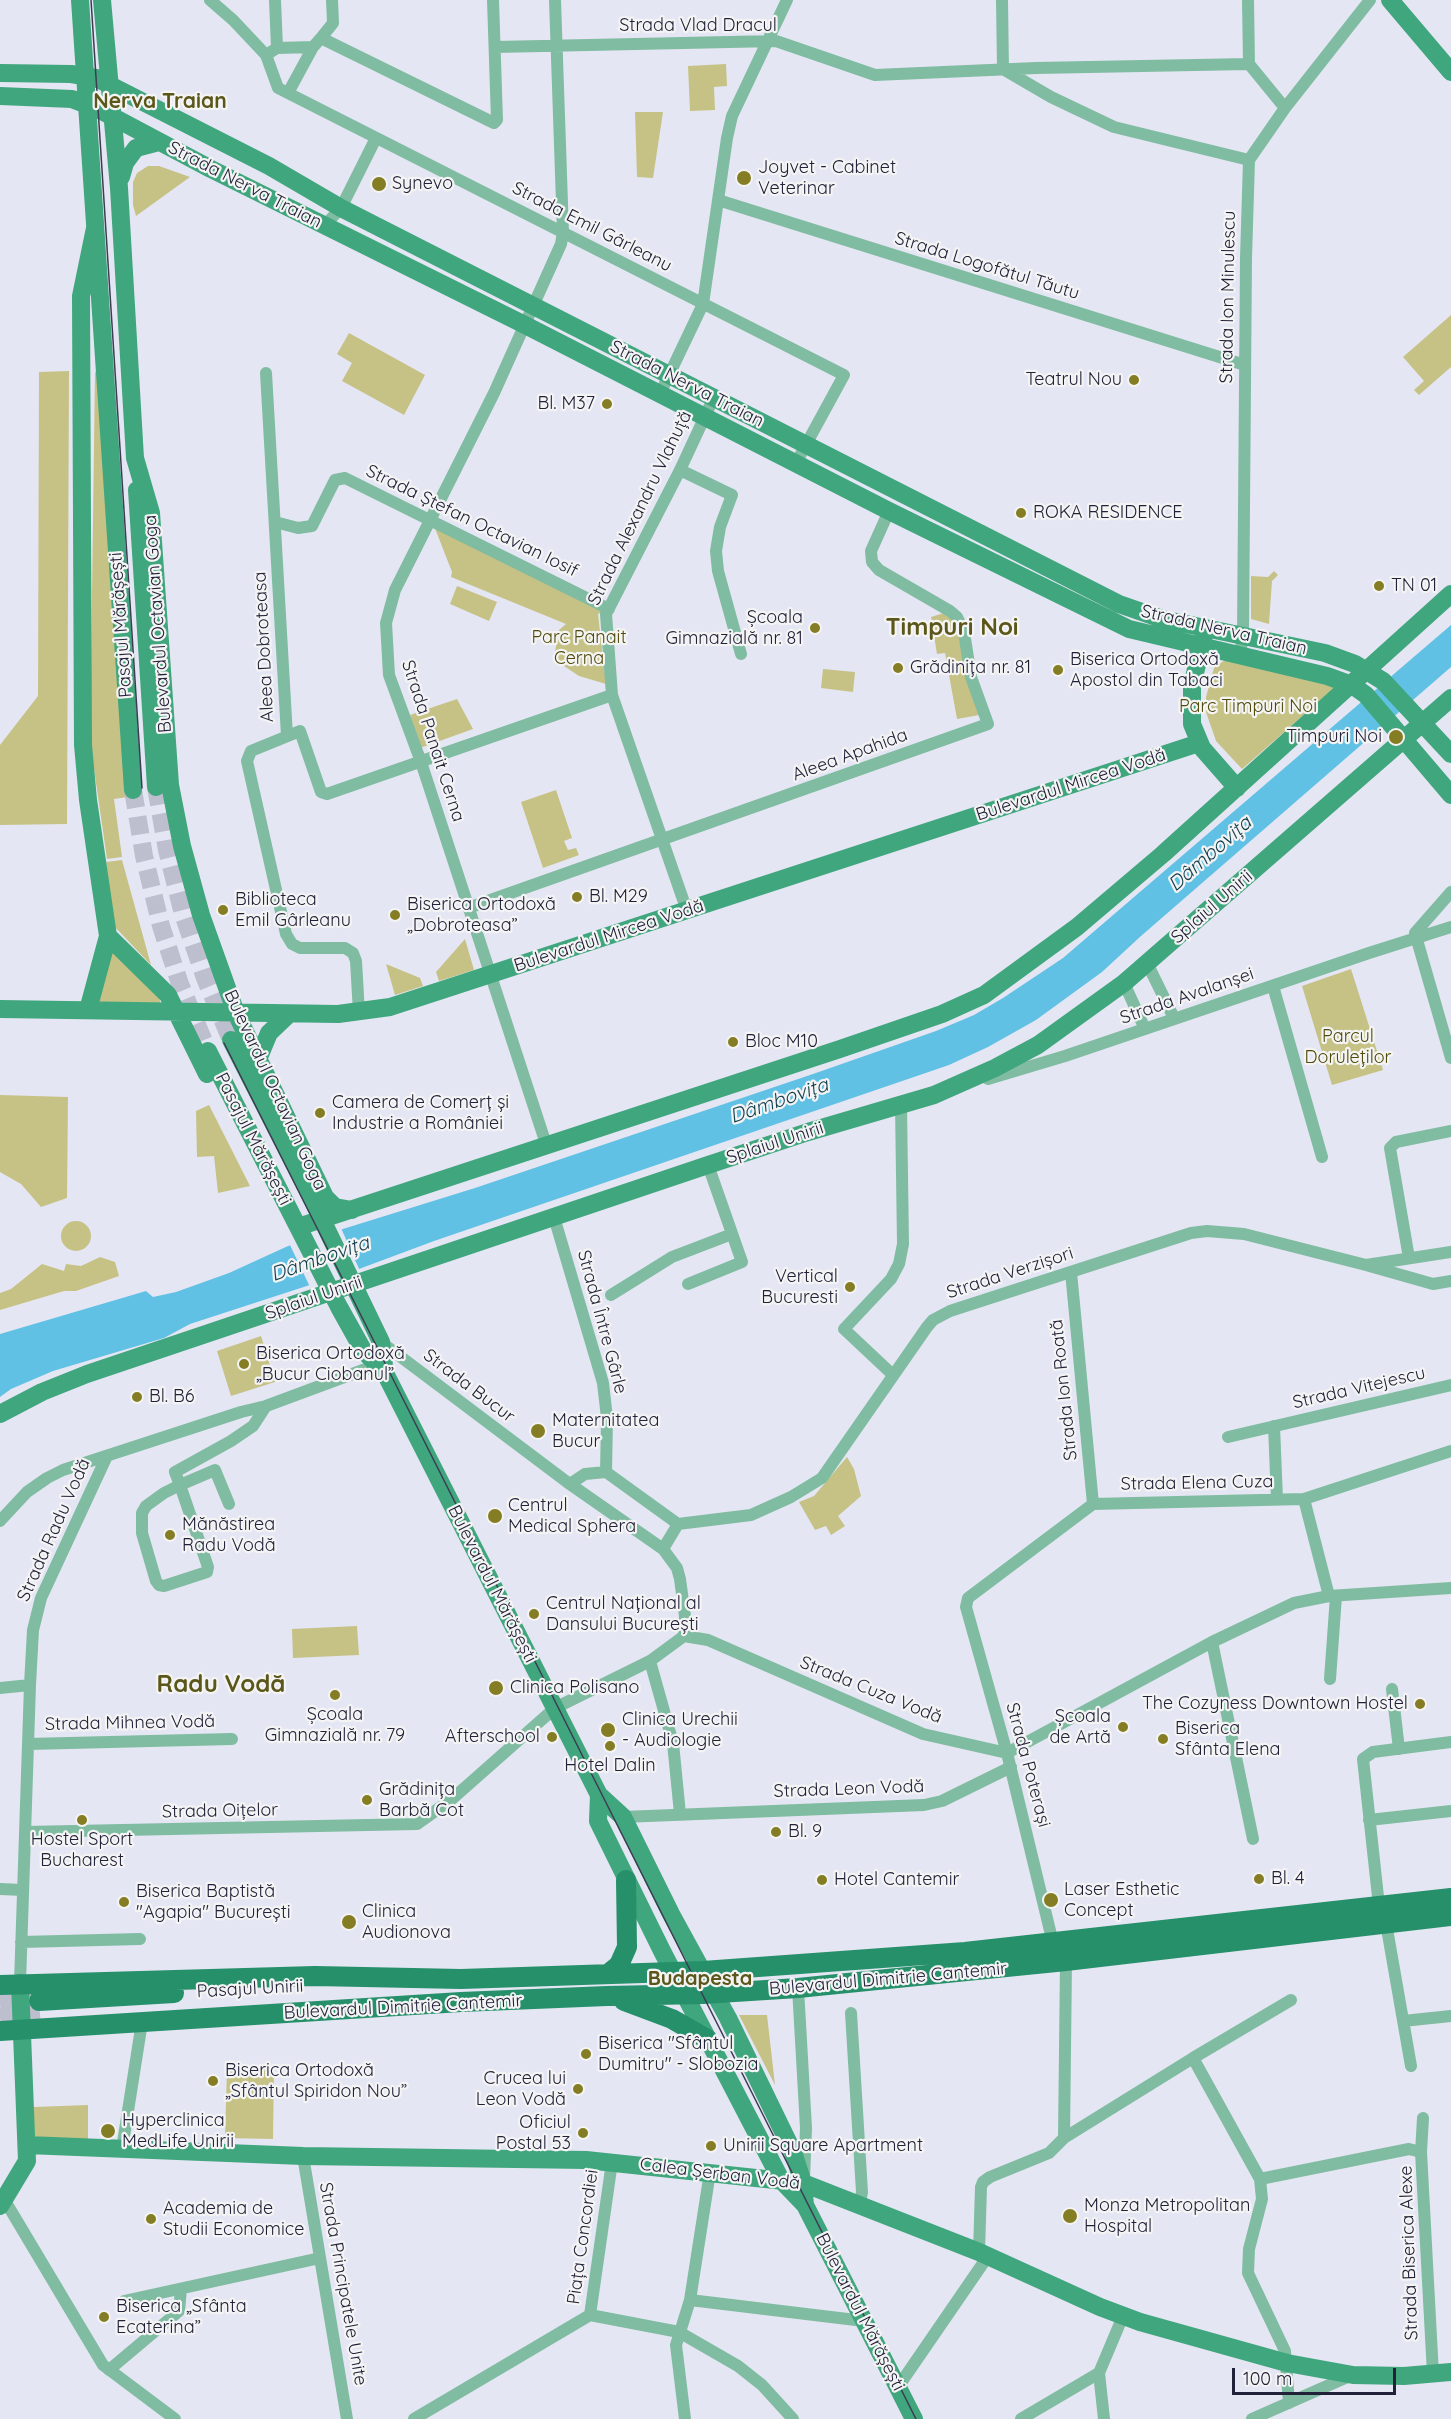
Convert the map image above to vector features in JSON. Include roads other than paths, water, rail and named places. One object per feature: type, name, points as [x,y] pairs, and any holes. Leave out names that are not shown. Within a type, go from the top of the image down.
[{"type":"main road","points":[[80,0],[95,228],[81,296],[83,745],[88,800],[108,936],[88,1010]]},
{"type":"main road","name":"Bulevardul Octavian Goga","points":[[102,0],[118,188],[135,458],[151,513],[170,785],[182,846],[201,915],[236,1013],[325,1197],[325,1226]]},
{"type":"main road","points":[[1390,0],[1451,72]]},
{"type":"main road","name":"Strada Nerva Traian","points":[[0,73],[86,75],[109,85],[269,166],[341,208],[1119,604],[1162,619],[1325,653],[1366,670],[1383,681],[1416,718],[1450,750]]},
{"type":"main road","name":"Strada Nerva Traian","points":[[0,96],[65,98],[87,104],[889,511],[1129,629],[1327,676],[1359,690]]},
{"type":"main road","points":[[118,188],[121,173],[129,155],[143,145],[159,142]]},
{"type":"main road","name":"Pasajul Mărășești","points":[[95,228],[133,790]]},
{"type":"main road","name":"Pasajul Mărășești","points":[[135,458],[156,787]]},
{"type":"main road","points":[[108,936],[168,995],[277,1214],[301,1233],[325,1226],[352,1210],[547,1147],[964,1006],[984,995],[1025,968],[1084,921],[1237,788],[1359,690],[1366,670],[1451,594]]},
{"type":"main road","points":[[1207,627],[1190,701],[1192,724],[1199,743],[1237,788]]},
{"type":"main road","points":[[1359,690],[1426,766],[1449,788]]},
{"type":"main road","name":"Splaiul Unirii","points":[[0,1414],[71,1380],[351,1280],[554,1217],[808,1132],[934,1095],[1015,1058],[1067,1025],[1125,983],[1416,718],[1451,698]]},
{"type":"main road","name":"Bulevardul Mircea Vodă","points":[[0,1009],[289,1014],[359,1013],[402,1004],[1199,743]]},
{"type":"main road","points":[[1426,766],[1450,750]]},
{"type":"main road","points":[[259,1057],[269,1033],[289,1014]]},
{"type":"main road","name":"Pasajul Mărășești","points":[[231,1040],[351,1280]]},
{"type":"main road","name":"Pasajul Mărășești","points":[[208,1051],[329,1288]]},
{"type":"main road","points":[[325,1197],[335,1207],[352,1210]]},
{"type":"main road","name":"Bulevardul Mărășești","points":[[351,1280],[381,1342],[382,1367]]},
{"type":"main road","name":"Bulevardul Mărășești","points":[[329,1288],[363,1350],[382,1367],[598,1795],[623,1817],[715,1994],[793,2152],[804,2183],[805,2205]]},
{"type":"main road","name":"Bulevardul Mărășești","points":[[598,1795],[598,1821],[626,1880],[781,2180],[805,2205],[914,2419]]},
{"type":"main road","points":[[608,1974],[619,1965],[627,1947],[626,1880]]},
{"type":"main road","name":"Bulevardul Dimitrie Cantemir","points":[[0,2031],[461,2002],[715,1994],[798,1988],[1066,1962],[1382,1915],[1451,1899]]},
{"type":"main road","name":"Bulevardul Dimitrie Cantemir","points":[[0,1985],[315,1976],[462,1979],[703,1971],[890,1959],[1053,1942],[1382,1915],[1451,1916]]},
{"type":"main road","name":"Pasajul Unirii","points":[[461,2002],[40,2007],[462,1979]]},
{"type":"main road","points":[[2,2203],[26,2164],[20,1983]]},
{"type":"main road","points":[[607,1996],[672,2019],[707,2039]]},
{"type":"main road","name":"Calea Șerban Vodă","points":[[27,2145],[303,2156],[495,2157],[612,2162],[804,2183],[983,2254],[1123,2316],[1287,2363],[1353,2375],[1451,2372]]},
{"type":"street","points":[[210,0],[271,52],[317,42],[494,123],[497,120],[494,0]]},
{"type":"street","name":"Strada Emil Gârleanu","points":[[275,0],[271,52],[278,88],[844,375],[796,463]]},
{"type":"street","points":[[288,93],[317,42],[333,24],[332,0]]},
{"type":"street","name":"Strada Panait Cerna","points":[[547,1147],[421,762],[389,675],[386,623],[395,590],[494,393],[557,256],[563,232],[555,0]]},
{"type":"street","points":[[660,394],[703,304],[732,116],[787,0]]},
{"type":"street","points":[[1002,0],[1003,69],[1060,101],[1114,127],[1249,160],[1285,108],[1370,0]]},
{"type":"street","points":[[1248,0],[1249,64],[1285,108]]},
{"type":"street","name":"Strada Vlad Dracul","points":[[495,47],[768,40],[781,42],[875,75],[1003,69],[1249,64]]},
{"type":"street","points":[[324,226],[341,208],[376,138]]},
{"type":"street","name":"Strada Ion Minulescu","points":[[1240,655],[1243,635],[1249,160]]},
{"type":"street","name":"Strada Logofătul Tăutu","points":[[718,200],[1245,365]]},
{"type":"street","name":"Aleea Dobroteasa","points":[[266,373],[287,736],[251,751],[248,761],[286,934],[292,944],[300,948],[345,948],[353,953],[356,961],[359,1013]]},
{"type":"street","name":"Strada Alexandru Vlahuță","points":[[687,911],[612,695],[606,614],[680,470],[714,397]]},
{"type":"street","points":[[680,470],[732,495],[720,527],[716,551],[718,571],[741,654]]},
{"type":"street","name":"Strada Ștefan Octavian Iosif","points":[[275,522],[298,528],[312,526],[335,480],[342,477],[431,518],[609,609]]},
{"type":"street","name":"Aleea Apahida","points":[[468,908],[988,724],[971,677],[964,632],[957,618],[950,611],[879,570],[872,562],[871,551],[889,511]]},
{"type":"street","points":[[287,736],[300,731],[323,794],[612,695]]},
{"type":"street","points":[[1451,892],[1416,929],[1415,938],[1451,1058]]},
{"type":"street","name":"Strada Avalanșei","points":[[934,1095],[1065,1056],[1451,927]]},
{"type":"street","points":[[1147,963],[1174,1018]]},
{"type":"street","points":[[1125,983],[1145,1029]]},
{"type":"street","points":[[1273,986],[1322,1157]]},
{"type":"street","points":[[893,1375],[844,1329],[891,1279],[899,1264],[903,1244],[901,1105]]},
{"type":"street","points":[[1409,1258],[1390,1148],[1395,1142],[1451,1131]]},
{"type":"street","points":[[688,1284],[742,1262],[708,1165]]},
{"type":"street","name":"Strada Între Gârle","points":[[554,1217],[603,1383],[607,1418],[606,1472]]},
{"type":"street","name":"Strada Verzișori","points":[[678,1524],[751,1515],[768,1509],[815,1483],[832,1466],[927,1327],[941,1315],[1177,1236],[1206,1231],[1262,1238],[1433,1284],[1451,1281]]},
{"type":"street","points":[[611,1295],[672,1257],[732,1233]]},
{"type":"street","name":"Strada Verzișori","points":[[1366,1265],[1451,1252]]},
{"type":"street","name":"Strada Ion Roată","points":[[1071,1272],[1094,1504]]},
{"type":"street","name":"Strada Bucur","points":[[381,1342],[570,1484],[663,1549]]},
{"type":"street","name":"Strada Bucur","points":[[382,1367],[404,1361]]},
{"type":"street","name":"Strada Radu Vodă","points":[[20,1983],[30,1685],[37,1609],[107,1456],[382,1367]]},
{"type":"street","name":"Strada Vitejescu","points":[[1228,1437],[1451,1385]]},
{"type":"street","points":[[229,1504],[215,1470],[180,1485],[151,1501],[142,1513],[142,1533],[159,1585],[207,1572],[208,1568],[180,1485],[175,1472],[253,1426],[266,1406]]},
{"type":"street","name":"Strada Vitejescu","points":[[1274,1426],[1277,1499]]},
{"type":"street","name":"Strada Elena Cuza","points":[[1094,1504],[1304,1499],[1451,1451]]},
{"type":"street","points":[[0,1521],[18,1500],[47,1478],[72,1466],[107,1456]]},
{"type":"street","points":[[555,1708],[650,1661],[684,1635],[685,1616],[680,1580],[676,1568],[663,1549],[678,1524],[606,1472],[585,1474],[570,1484]]},
{"type":"street","points":[[1304,1499],[1332,1596],[1330,1679]]},
{"type":"street","name":"Strada Poterași","points":[[1053,1942],[1011,1767],[966,1607],[968,1598],[1094,1504]]},
{"type":"street","points":[[1007,1753],[1212,1642],[1294,1603],[1332,1596],[1451,1588]]},
{"type":"street","name":"Strada Cuza Vodă","points":[[684,1635],[708,1641],[923,1734],[1007,1753]]},
{"type":"street","points":[[1212,1642],[1253,1839]]},
{"type":"street","points":[[650,1661],[673,1743],[680,1814]]},
{"type":"street","points":[[0,1688],[30,1685]]},
{"type":"street","points":[[1392,1689],[1399,1749]]},
{"type":"street","name":"Strada Oițelor","points":[[25,1832],[417,1824],[452,1799],[555,1708]]},
{"type":"street","name":"Strada Mihnea Vodă","points":[[28,1744],[232,1739]]},
{"type":"street","points":[[1411,2066],[1382,1915],[1363,1759],[1371,1752],[1451,1742]]},
{"type":"street","name":"Strada Leon Vodă","points":[[623,1817],[933,1804],[1011,1767]]},
{"type":"street","points":[[1369,1820],[1451,1811]]},
{"type":"street","points":[[0,1889],[23,1890]]},
{"type":"street","points":[[21,1942],[140,1939]]},
{"type":"street","points":[[1064,2138],[1066,1962]]},
{"type":"street","points":[[798,1988],[806,2128],[804,2183]]},
{"type":"street","points":[[898,2387],[983,2254],[981,2187],[983,2182],[990,2177],[1045,2156],[1064,2138],[1291,2000]]},
{"type":"street","points":[[851,2013],[862,2192],[860,2204]]},
{"type":"street","points":[[1403,2021],[1451,2016]]},
{"type":"street","points":[[122,2149],[142,2022]]},
{"type":"street","points":[[1193,2058],[1260,2179],[1262,2199],[1249,2249],[1248,2272],[1282,2344],[1287,2363],[1289,2403]]},
{"type":"street","points":[[1421,2152],[1423,2118]]},
{"type":"street","name":"Strada Biserica Alexe","points":[[1260,2179],[1409,2149],[1421,2152],[1432,2374]]},
{"type":"street","name":"Strada Principatele Unite","points":[[303,2156],[346,2419]]},
{"type":"street","name":"Piața Concordiei","points":[[612,2162],[590,2315],[679,2332],[738,2366],[762,2385],[793,2419]]},
{"type":"street","points":[[685,2419],[676,2355],[679,2332],[690,2300],[710,2172]]},
{"type":"street","points":[[2,2203],[99,2359],[109,2370],[175,2419]]},
{"type":"street","points":[[123,2301],[320,2258]]},
{"type":"street","points":[[109,2370],[179,2311],[181,2289]]},
{"type":"street","points":[[690,2300],[864,2321]]},
{"type":"street","points":[[414,2419],[590,2315]]},
{"type":"street","points":[[1104,2419],[1099,2373],[1123,2316]]},
{"type":"street","points":[[1021,2419],[1099,2373]]},
{"type":"street","points":[[1251,2419],[1353,2375]]},
{"type":"water","name":"Dâmbovița","points":[[1451,625],[1451,667],[1102,972],[1036,1020],[988,1047],[949,1065],[434,1241],[359,1269],[190,1324],[164,1338],[53,1371],[11,1389],[0,1397],[0,1334],[146,1291],[153,1297],[176,1292],[229,1273],[288,1246],[475,1188],[813,1074],[936,1031],[974,1015],[1063,958]]},
{"type":"tunnel","points":[[156,787],[167,850],[183,914],[205,978],[231,1040]]},
{"type":"tunnel","points":[[133,790],[144,856],[161,926],[180,984],[208,1051]]},
{"type":"tunnel","points":[[0,2004],[34,2001]]},
{"type":"tunnel","points":[[0,2018],[40,2014]]},
{"type":"tram line","points":[[91,0],[142,788]]},
{"type":"tram line","points":[[224,1043],[916,2419]]},
{"type":"place","name":"Joyvet - Cabinet Veterinar","points":[[744,178]]},
{"type":"place","name":"Synevo","points":[[379,184]]},
{"type":"place","name":"Teatrul Nou","points":[[1134,380]]},
{"type":"place","name":"Bl. M37","points":[[607,404]]},
{"type":"place","name":"ROKA RESIDENCE","points":[[1021,513]]},
{"type":"place","name":"TN 01","points":[[1379,586]]},
{"type":"place","name":"Școala Gimnazială nr. 81","points":[[815,628]]},
{"type":"place","name":"Grădinița nr. 81","points":[[898,668]]},
{"type":"place","name":"Biserica Ortodoxă Apostol din Tabaci","points":[[1058,670]]},
{"type":"place","name":"Timpuri Noi","points":[[1396,737]]},
{"type":"place","name":"Bl. M29","points":[[577,897]]},
{"type":"place","name":"Biblioteca Emil Gârleanu","points":[[223,910]]},
{"type":"place","name":"Biserica Ortodoxă „Dobroteasa”","points":[[395,915]]},
{"type":"place","name":"Bloc M10","points":[[733,1042]]},
{"type":"place","name":"Camera de Comerț și Industrie a României","points":[[320,1113]]},
{"type":"place","name":"Vertical Bucuresti","points":[[850,1287]]},
{"type":"place","name":"Biserica Ortodoxă „Bucur Ciobanul”","points":[[244,1364]]},
{"type":"place","name":"Bl. B6","points":[[137,1397]]},
{"type":"place","name":"Maternitatea Bucur","points":[[538,1431]]},
{"type":"place","name":"Centrul Medical Sphera","points":[[495,1516]]},
{"type":"place","name":"Mănăstirea Radu Vodă","points":[[170,1535]]},
{"type":"place","name":"Centrul Național al Dansului București","points":[[534,1614]]},
{"type":"place","name":"Clinica Polisano","points":[[496,1688]]},
{"type":"place","name":"Școala Gimnazială nr. 79","points":[[335,1695]]},
{"type":"place","name":"The Cozyness Downtown Hostel","points":[[1420,1704]]},
{"type":"place","name":"Școala de Artă","points":[[1123,1727]]},
{"type":"place","name":"Clinica Urechii - Audiologie","points":[[608,1730]]},
{"type":"place","name":"Afterschool","points":[[552,1737]]},
{"type":"place","name":"Biserica Sfânta Elena","points":[[1163,1739]]},
{"type":"place","name":"Hotel Dalin","points":[[610,1746]]},
{"type":"place","name":"Grădinița Barbă Cot","points":[[367,1800]]},
{"type":"place","name":"Hostel Sport Bucharest","points":[[82,1820]]},
{"type":"place","name":"Bl. 9","points":[[776,1832]]},
{"type":"place","name":"Bl. 4","points":[[1259,1879]]},
{"type":"place","name":"Hotel Cantemir","points":[[822,1880]]},
{"type":"place","name":"Laser Esthetic Concept","points":[[1051,1900]]},
{"type":"place","name":"Biserica Baptistă \"Agapia\" București","points":[[124,1902]]},
{"type":"place","name":"Clinica Audionova","points":[[349,1922]]},
{"type":"place","name":"Biserica \"Sfântul Dumitru\" - Slobozia","points":[[586,2054]]},
{"type":"place","name":"Biserica Ortodoxă „Sfântul Spiridon Nou”","points":[[213,2081]]},
{"type":"place","name":"Crucea lui Leon Vodă","points":[[578,2089]]},
{"type":"place","name":"Hyperclinica MedLife Unirii","points":[[108,2131]]},
{"type":"place","name":"Oficiul Postal 53","points":[[583,2133]]},
{"type":"place","name":"Unirii Square Apartment","points":[[711,2146]]},
{"type":"place","name":"Monza Metropolitan Hospital","points":[[1070,2216]]},
{"type":"place","name":"Academia de Studii Economice","points":[[151,2219]]},
{"type":"place","name":"Biserica „Sfânta Ecaterina”","points":[[104,2317]]},
{"type":"district","name":"Nerva Traian","points":[[160,102]]},
{"type":"district","name":"Timpuri Noi","points":[[952,628]]},
{"type":"district","name":"Radu Vodă","points":[[221,1685]]},
{"type":"district","name":"Budapesta","points":[[700,1979]]},
{"type":"park label","name":"Parc Panait Cerna","points":[[579,648]]},
{"type":"park label","name":"Parc Timpuri Noi","points":[[1248,707]]},
{"type":"park label","name":"Parcul Doruleților","points":[[1348,1047]]}]
